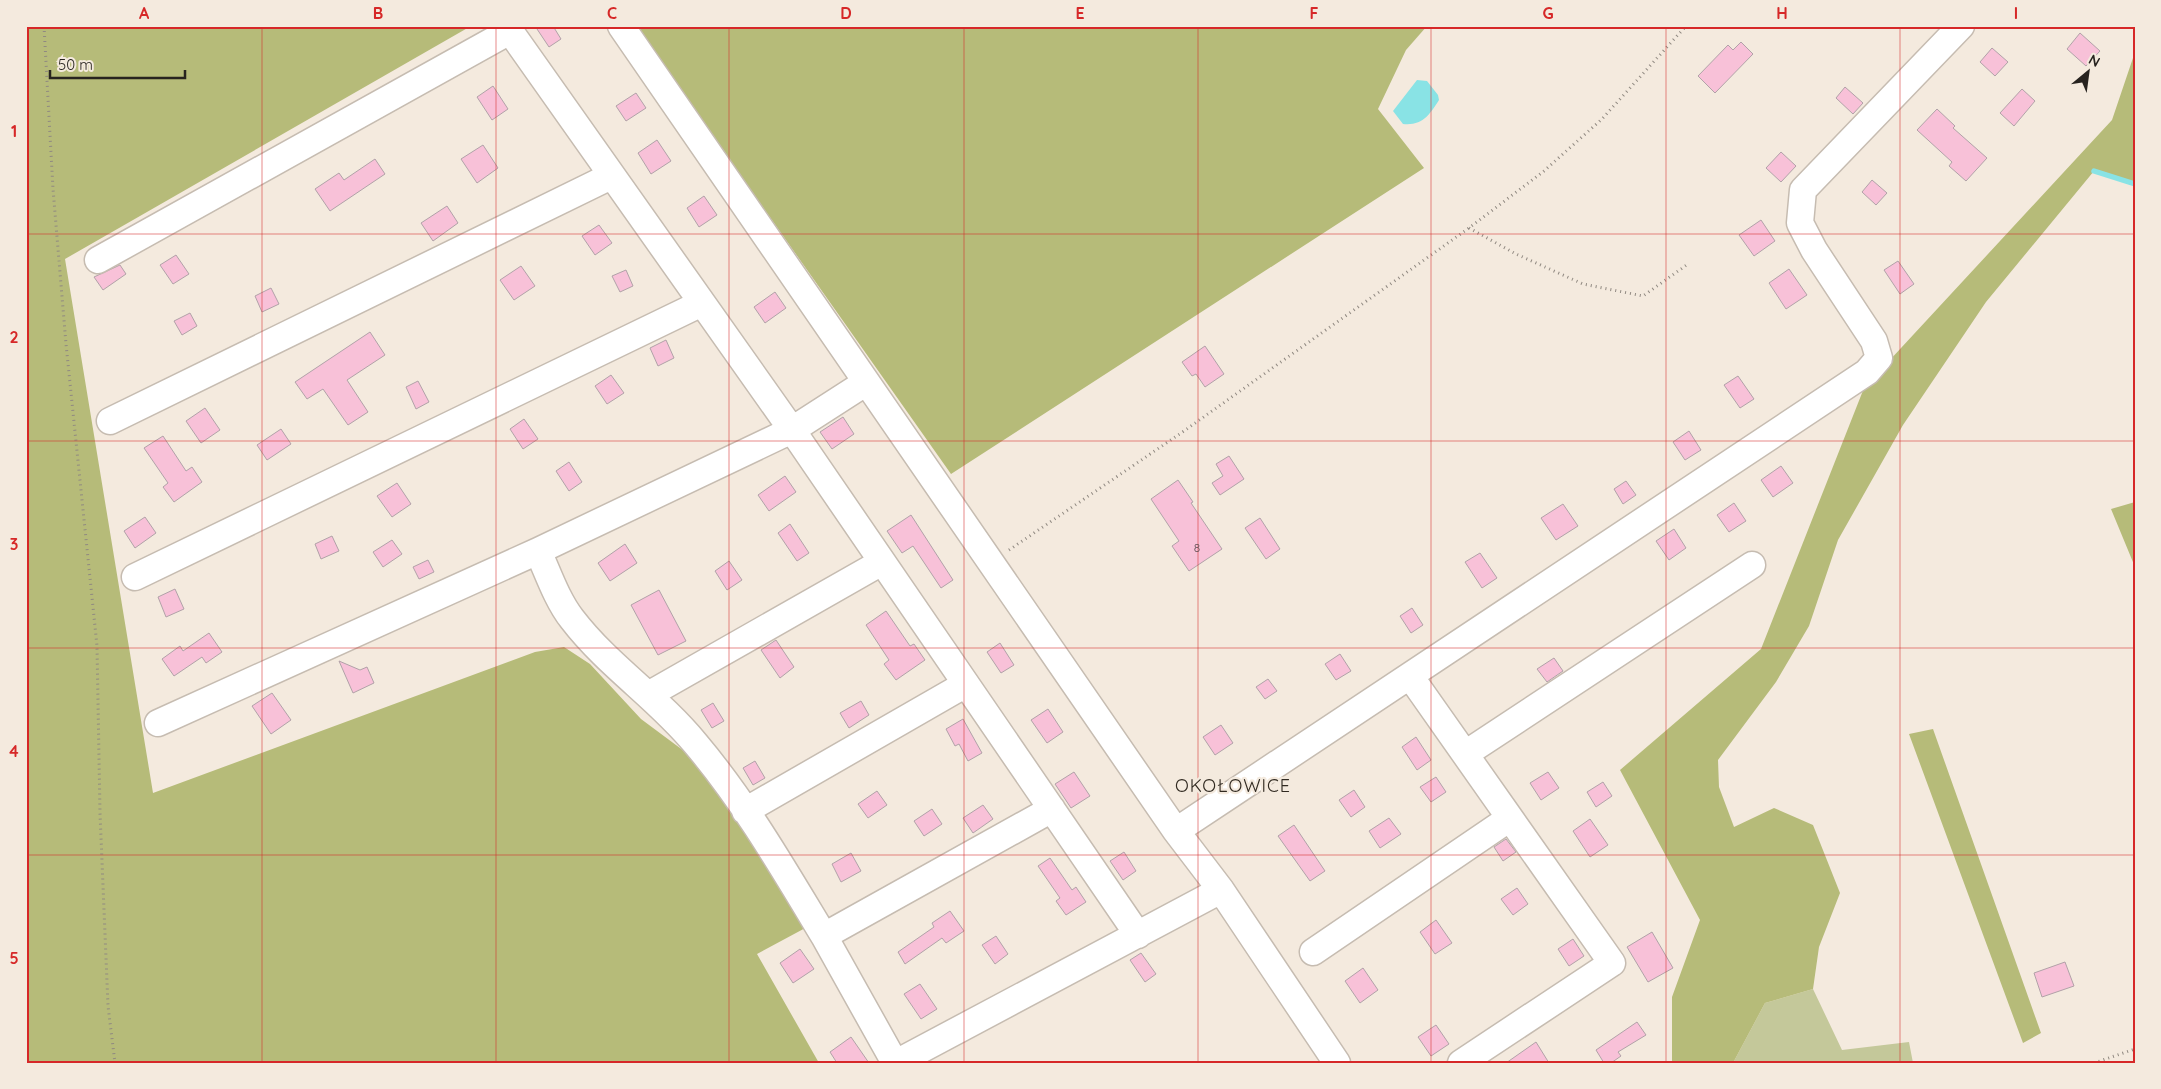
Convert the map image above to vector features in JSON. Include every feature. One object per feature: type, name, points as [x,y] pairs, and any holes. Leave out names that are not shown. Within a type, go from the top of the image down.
[{"type":"street","points":[[621,26],[1176,831],[1222,890],[1337,1063]]},
{"type":"street","points":[[1176,831],[1867,372],[1878,358],[1874,341],[1814,250],[1800,224],[1803,190],[1961,26]]},
{"type":"street","points":[[98,260],[510,31],[792,430],[1138,935]]},
{"type":"street","points":[[110,421],[611,176]]},
{"type":"street","points":[[135,577],[702,303]]},
{"type":"street","points":[[158,723],[538,551],[792,430],[865,382]]},
{"type":"street","points":[[538,551],[571,618],[614,665],[648,695],[695,742],[745,811],[824,936],[895,1063],[1222,890]]},
{"type":"street","points":[[648,695],[882,562]]},
{"type":"street","points":[[1465,754],[1752,565]]},
{"type":"street","points":[[1410,676],[1612,963],[1461,1063]]},
{"type":"street","points":[[745,811],[966,684]]},
{"type":"street","points":[[824,936],[1052,809]]},
{"type":"street","points":[[1313,952],[1510,818]]},
{"type":"path","points":[[44,26],[53,189],[66,344],[97,646],[100,813],[108,1006],[115,1063]]},
{"type":"path","points":[[992,562],[1184,431],[1468,228],[1544,171],[1602,119],[1686,26]]},
{"type":"path","points":[[1468,228],[1516,254],[1583,284],[1644,296],[1688,264]]},
{"type":"path","points":[[2094,1063],[2135,1049]]},
{"type":"green space","points":[[26,26],[471,26],[65,259],[153,793],[535,652],[564,647],[590,664],[641,719],[684,751],[705,772],[809,926],[757,954],[819,1063],[26,1063]]},
{"type":"green space","points":[[635,26],[1427,26],[1406,50],[1378,109],[1424,168],[951,474]]},
{"type":"green space","points":[[2135,52],[2135,184],[2094,171],[1986,302],[1903,425],[1838,540],[1809,626],[1776,682],[1718,760],[1719,787],[1734,827],[1774,808],[1813,825],[1840,893],[1819,947],[1813,989],[1765,1003],[1733,1063],[1672,1063],[1672,997],[1700,920],[1620,770],[1761,649],[1864,388],[2112,120]]},
{"type":"green space","points":[[2135,502],[2135,567],[2111,509]]},
{"type":"green space","points":[[1933,729],[2041,1033],[2023,1043],[1909,734]]},
{"type":"green space","points":[[1813,989],[1842,1050],[1909,1042],[1913,1063],[1733,1063],[1765,1003]]},
{"type":"water","points":[[1417,80],[1427,81],[1438,95],[1439,100],[1429,114],[1421,121],[1403,124],[1393,111]]},
{"type":"building","points":[[535,26],[553,26],[561,39],[549,47]]},
{"type":"building","points":[[2080,33],[2100,51],[2086,66],[2067,49]]},
{"type":"building","points":[[1741,42],[1753,54],[1715,93],[1698,76],[1728,45],[1733,50]]},
{"type":"building","points":[[1992,48],[2008,62],[1995,76],[1980,62]]},
{"type":"building","points":[[493,86],[508,109],[492,120],[477,97]]},
{"type":"building","points":[[1845,87],[1863,103],[1853,114],[1836,98]]},
{"type":"building","points":[[2022,89],[2035,101],[2014,126],[2000,113]]},
{"type":"building","points":[[636,93],[646,108],[626,121],[616,106]]},
{"type":"building","points":[[1937,109],[1955,126],[1953,128],[1987,158],[1966,181],[1949,166],[1952,162],[1917,130]]},
{"type":"building","points":[[657,140],[671,161],[651,174],[638,153]]},
{"type":"building","points":[[483,145],[498,168],[477,183],[461,159]]},
{"type":"building","points":[[1781,152],[1796,166],[1781,182],[1766,168]]},
{"type":"building","points":[[375,159],[385,174],[330,211],[315,189],[339,173],[344,180]]},
{"type":"building","points":[[1872,180],[1887,193],[1876,205],[1862,192]]},
{"type":"building","points":[[704,196],[717,215],[699,227],[687,208]]},
{"type":"building","points":[[447,206],[458,223],[433,241],[421,223]]},
{"type":"building","points":[[1761,220],[1775,241],[1754,256],[1739,235]]},
{"type":"building","points":[[599,225],[612,243],[595,255],[582,236]]},
{"type":"building","points":[[176,255],[189,274],[173,284],[160,265]]},
{"type":"building","points":[[1898,261],[1914,284],[1900,294],[1884,270]]},
{"type":"building","points":[[120,265],[126,274],[103,290],[94,277]]},
{"type":"building","points":[[521,266],[535,286],[514,300],[500,280]]},
{"type":"building","points":[[1789,269],[1807,295],[1786,309],[1769,283]]},
{"type":"building","points":[[626,270],[633,286],[620,292],[612,276]]},
{"type":"building","points":[[271,288],[279,304],[262,312],[255,296]]},
{"type":"building","points":[[775,292],[786,308],[765,323],[754,307]]},
{"type":"building","points":[[190,313],[197,326],[182,335],[174,321]]},
{"type":"building","points":[[370,332],[385,355],[347,380],[368,412],[348,425],[323,389],[307,399],[295,382]]},
{"type":"building","points":[[666,340],[674,358],[658,366],[650,348]]},
{"type":"building","points":[[1205,346],[1224,374],[1205,387],[1196,374],[1192,376],[1182,362]]},
{"type":"building","points":[[611,375],[624,393],[607,404],[595,386]]},
{"type":"building","points":[[1738,376],[1754,399],[1740,408],[1724,385]]},
{"type":"building","points":[[418,381],[429,402],[416,409],[406,387]]},
{"type":"building","points":[[205,408],[220,430],[201,443],[186,421]]},
{"type":"building","points":[[843,417],[854,434],[832,449],[820,432]]},
{"type":"building","points":[[524,419],[538,439],[523,449],[510,429]]},
{"type":"building","points":[[281,429],[291,444],[267,460],[257,445]]},
{"type":"building","points":[[1689,431],[1701,450],[1685,460],[1673,442]]},
{"type":"building","points":[[163,436],[186,471],[192,467],[202,482],[174,502],[163,487],[168,483],[144,448]]},
{"type":"building","points":[[1229,456],[1244,479],[1220,495],[1212,483],[1223,476],[1216,464]]},
{"type":"building","points":[[569,462],[582,482],[569,491],[556,471]]},
{"type":"building","points":[[1781,466],[1793,483],[1773,497],[1761,480]]},
{"type":"building","points":[[785,476],[796,492],[769,511],[758,495]]},
{"type":"building","points":[[1178,480],[1222,549],[1189,571],[1172,546],[1179,541],[1151,499]]},
{"type":"building","points":[[1626,481],[1636,495],[1623,504],[1614,489]]},
{"type":"building","points":[[397,483],[411,504],[392,517],[377,496]]},
{"type":"building","points":[[1734,503],[1746,521],[1729,532],[1717,515]]},
{"type":"building","points":[[1563,504],[1578,526],[1556,540],[1541,518]]},
{"type":"building","points":[[911,515],[953,580],[941,588],[913,546],[902,553],[887,531]]},
{"type":"building","points":[[145,517],[156,533],[135,548],[124,531]]},
{"type":"building","points":[[1260,518],[1280,549],[1266,559],[1245,528]]},
{"type":"building","points":[[790,524],[809,553],[797,561],[778,533]]},
{"type":"building","points":[[1674,529],[1686,548],[1669,560],[1656,541]]},
{"type":"building","points":[[332,536],[339,551],[321,559],[315,544]]},
{"type":"building","points":[[392,540],[402,554],[383,567],[373,552]]},
{"type":"building","points":[[625,544],[637,563],[610,581],[598,563]]},
{"type":"building","points":[[1480,553],[1497,578],[1482,588],[1465,562]]},
{"type":"building","points":[[428,560],[434,572],[419,579],[413,567]]},
{"type":"building","points":[[729,561],[742,580],[727,590],[715,571]]},
{"type":"building","points":[[175,589],[184,609],[166,617],[158,597]]},
{"type":"building","points":[[659,590],[686,641],[658,655],[631,605]]},
{"type":"building","points":[[1412,608],[1423,625],[1411,633],[1400,616]]},
{"type":"building","points":[[886,611],[910,646],[914,644],[925,660],[896,680],[884,664],[889,660],[866,625]]},
{"type":"building","points":[[209,633],[222,652],[206,663],[202,657],[174,676],[162,659],[180,646],[183,651]]},
{"type":"building","points":[[776,640],[794,667],[780,678],[761,650]]},
{"type":"building","points":[[1000,643],[1014,665],[1001,673],[987,652]]},
{"type":"building","points":[[1340,654],[1351,671],[1336,680],[1325,664]]},
{"type":"building","points":[[1554,658],[1563,671],[1547,682],[1537,669]]},
{"type":"building","points":[[339,661],[360,670],[367,667],[374,683],[353,693]]},
{"type":"building","points":[[1268,679],[1277,691],[1265,699],[1256,687]]},
{"type":"building","points":[[272,693],[291,720],[271,734],[252,706]]},
{"type":"building","points":[[861,701],[869,715],[849,728],[840,713]]},
{"type":"building","points":[[713,703],[724,721],[712,728],[701,710]]},
{"type":"building","points":[[1048,709],[1063,732],[1047,743],[1031,720]]},
{"type":"building","points":[[963,719],[982,753],[968,761],[959,744],[955,746],[946,729]]},
{"type":"building","points":[[1221,725],[1233,743],[1215,755],[1203,737]]},
{"type":"building","points":[[1416,737],[1431,760],[1417,770],[1402,747]]},
{"type":"building","points":[[755,761],[765,778],[753,785],[743,768]]},
{"type":"building","points":[[1074,772],[1090,796],[1071,808],[1055,784]]},
{"type":"building","points":[[1548,772],[1559,788],[1541,800],[1530,783]]},
{"type":"building","points":[[1436,777],[1446,792],[1431,802],[1420,787]]},
{"type":"building","points":[[1603,782],[1612,796],[1596,807],[1587,792]]},
{"type":"building","points":[[1354,790],[1365,807],[1351,817],[1339,800]]},
{"type":"building","points":[[877,791],[887,805],[868,818],[858,804]]},
{"type":"building","points":[[983,805],[993,819],[973,833],[963,818]]},
{"type":"building","points":[[932,809],[942,824],[924,836],[914,821]]},
{"type":"building","points":[[1389,818],[1401,834],[1380,848],[1369,831]]},
{"type":"building","points":[[1590,819],[1608,845],[1590,857],[1573,831]]},
{"type":"building","points":[[1294,825],[1325,871],[1310,881],[1278,836]]},
{"type":"building","points":[[1506,839],[1516,852],[1503,861],[1494,847]]},
{"type":"building","points":[[1124,852],[1136,871],[1123,880],[1110,861]]},
{"type":"building","points":[[851,853],[861,871],[841,882],[832,864]]},
{"type":"building","points":[[1050,858],[1072,890],[1076,887],[1086,902],[1066,915],[1056,901],[1060,898],[1038,866]]},
{"type":"building","points":[[1517,888],[1528,904],[1513,915],[1501,899]]},
{"type":"building","points":[[950,911],[964,931],[946,943],[942,938],[905,964],[898,952],[934,927],[932,923]]},
{"type":"building","points":[[1436,920],[1452,943],[1435,954],[1420,932]]},
{"type":"building","points":[[1652,932],[1673,968],[1648,982],[1627,947]]},
{"type":"building","points":[[996,936],[1008,954],[995,964],[982,945]]},
{"type":"building","points":[[1573,939],[1584,956],[1569,966],[1558,949]]},
{"type":"building","points":[[800,949],[814,969],[793,983],[780,963]]},
{"type":"building","points":[[1141,953],[1156,974],[1145,982],[1130,960]]},
{"type":"building","points":[[2065,962],[2074,986],[2042,997],[2034,973]]},
{"type":"building","points":[[1363,968],[1378,990],[1360,1003],[1345,981]]},
{"type":"building","points":[[920,984],[937,1009],[921,1019],[904,994]]},
{"type":"building","points":[[1637,1022],[1646,1035],[1618,1052],[1621,1056],[1611,1063],[1604,1063],[1596,1050]]},
{"type":"building","points":[[1436,1025],[1449,1044],[1431,1056],[1418,1037]]},
{"type":"building","points":[[851,1037],[869,1063],[837,1063],[830,1052]]},
{"type":"building","points":[[1536,1042],[1549,1063],[1506,1063]]},
{"type":"waterway","points":[[2094,171],[2135,184]]},
{"type":"district","name":"OKOŁOWICE","points":[[1233,786]]}]
